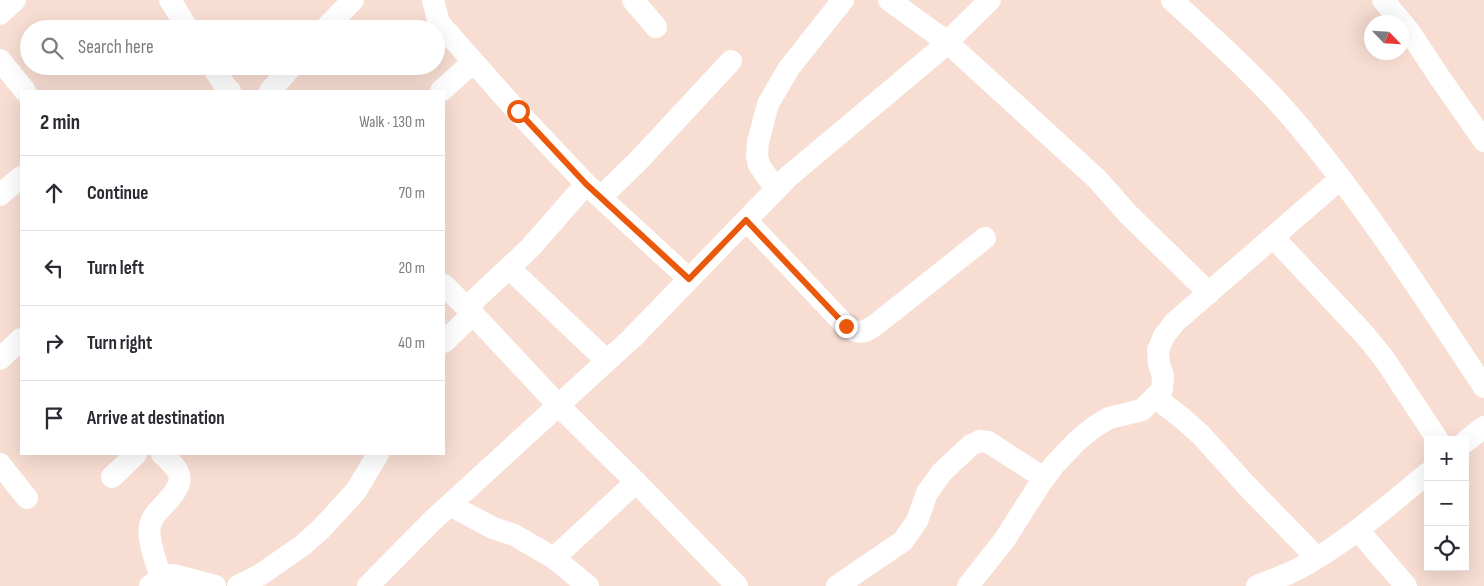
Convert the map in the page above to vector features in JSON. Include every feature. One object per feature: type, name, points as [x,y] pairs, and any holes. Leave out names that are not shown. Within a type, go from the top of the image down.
[{"type":"street","points":[[170,0],[182,20]]},
{"type":"street","points":[[334,20],[353,0]]},
{"type":"street","points":[[433,0],[438,20]]},
{"type":"street","points":[[633,0],[656,27]]},
{"type":"street","points":[[776,189],[759,165],[756,156],[768,104],[790,68],[842,0]]},
{"type":"street","points":[[889,0],[947,42],[1097,180],[1128,214],[1208,293]]},
{"type":"street","points":[[368,586],[432,521],[632,338],[788,176],[947,42],[990,0]]},
{"type":"street","points":[[1172,0],[1261,85],[1303,131],[1377,227],[1484,387]]},
{"type":"street","points":[[1383,0],[1409,31],[1484,141]]},
{"type":"street","points":[[445,30],[594,191],[689,279]]},
{"type":"street","points":[[0,60],[24,90]]},
{"type":"street","points":[[445,340],[470,310],[530,248],[594,191],[640,160],[731,61]]},
{"type":"street","points":[[442,90],[473,62]]},
{"type":"street","points":[[218,75],[229,90]]},
{"type":"street","points":[[271,90],[284,75]]},
{"type":"street","points":[[0,195],[20,178]]},
{"type":"street","points":[[968,586],[1005,539],[1044,478],[1061,458],[1094,427],[1108,418],[1142,410],[1156,398],[1162,390],[1163,376],[1159,364],[1158,350],[1164,336],[1175,322],[1340,179]]},
{"type":"street","points":[[746,220],[846,326],[860,333],[869,330],[884,319],[985,238]]},
{"type":"street","points":[[1273,237],[1365,335],[1389,366],[1435,436]]},
{"type":"street","points":[[509,268],[607,361]]},
{"type":"street","points":[[445,286],[470,310],[558,405],[738,586]]},
{"type":"street","points":[[1156,398],[1201,435],[1316,558]]},
{"type":"street","points":[[1469,439],[1484,426]]},
{"type":"street","points":[[837,586],[903,541],[918,521],[927,493],[942,472],[971,445],[980,441],[988,442],[1044,478]]},
{"type":"street","points":[[112,477],[135,455]]},
{"type":"street","points":[[163,455],[177,469],[180,484],[150,522],[149,533],[156,582],[173,576],[215,586]]},
{"type":"street","points":[[238,586],[260,575],[303,545],[321,529],[356,491],[377,455]]},
{"type":"street","points":[[0,464],[27,498]]},
{"type":"street","points":[[1257,586],[1295,570],[1316,558],[1358,530],[1424,475]]},
{"type":"street","points":[[554,558],[636,482]]},
{"type":"street","points":[[450,505],[493,528],[514,535],[554,558],[580,584]]},
{"type":"street","points":[[1358,530],[1406,586]]},
{"type":"route","points":[[518,111],[586,184],[689,279],[746,220],[846,326]]}]
